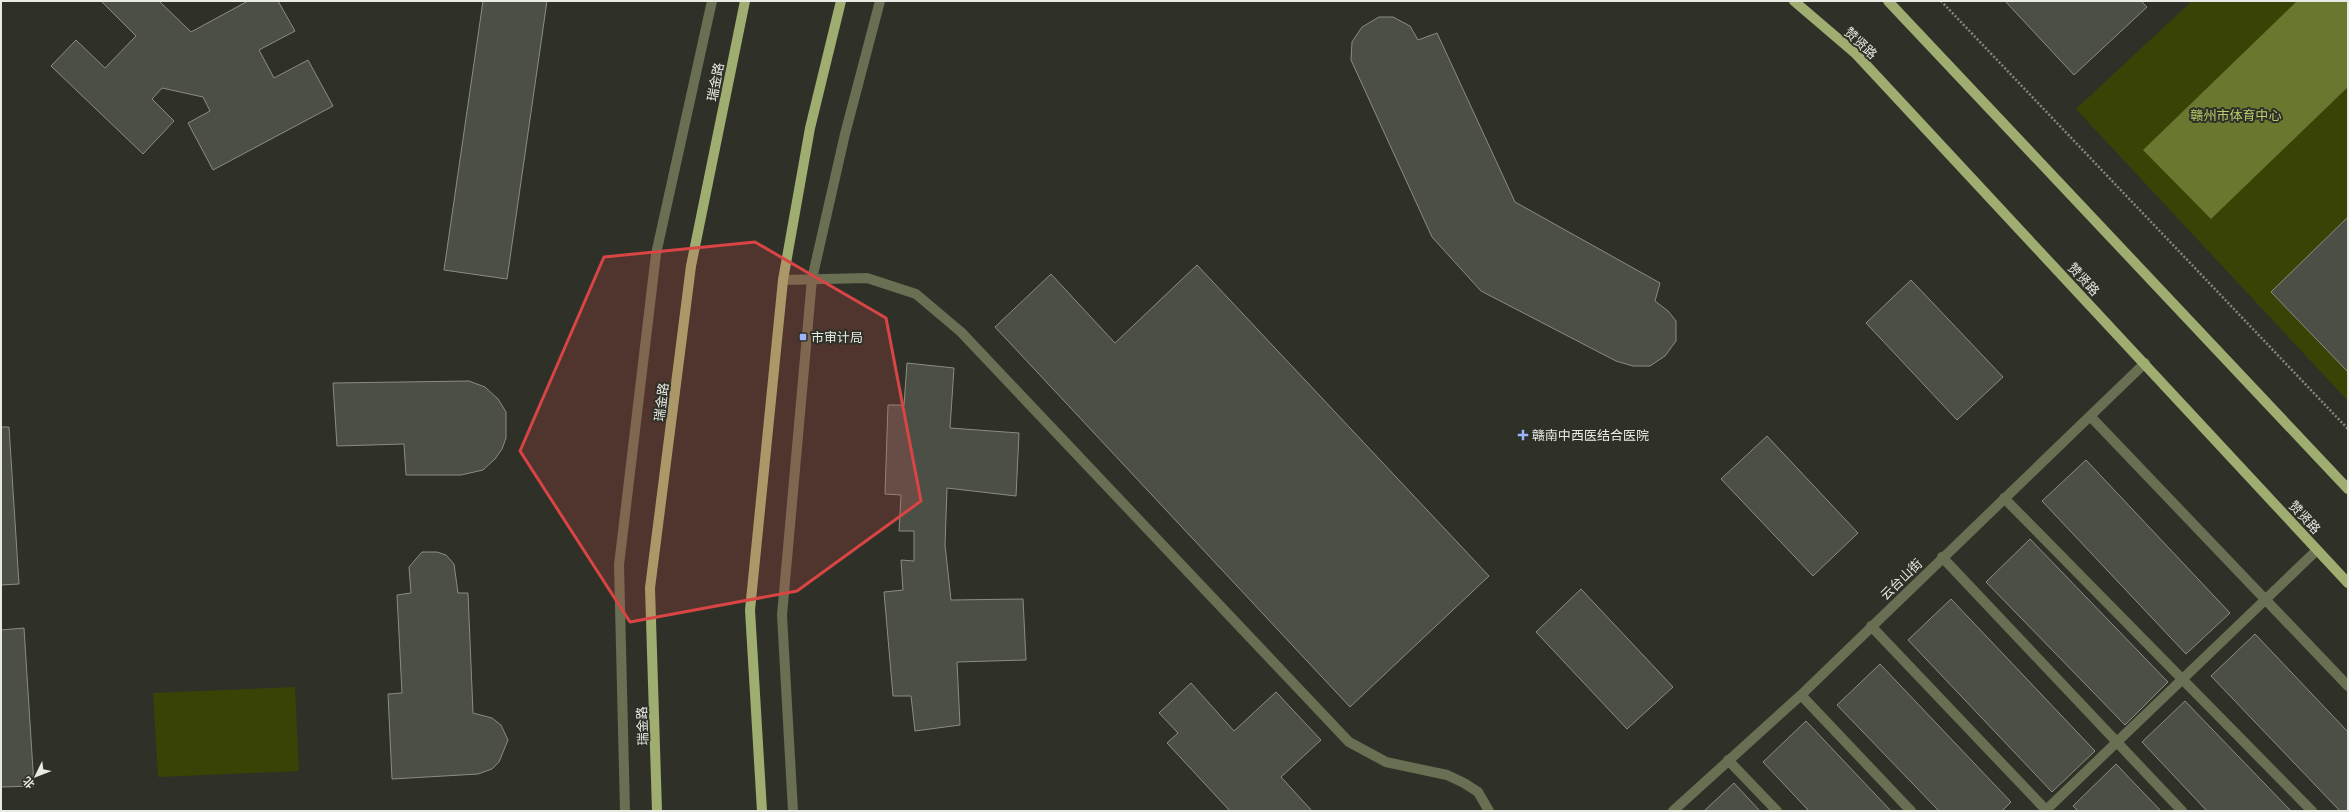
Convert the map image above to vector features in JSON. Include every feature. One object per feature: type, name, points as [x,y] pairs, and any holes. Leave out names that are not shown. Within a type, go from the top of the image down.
[{"type":"main road","name":"瑞金路","points":[[657,811],[650,588],[691,266],[745,1]]},
{"type":"main road","points":[[762,811],[750,610],[782,280],[810,128],[841,1]]},
{"type":"main road","name":"赞贤路","points":[[1794,1],[1856,54],[2145,363],[2348,584]]},
{"type":"main road","points":[[1888,1],[2348,489]]},
{"type":"street","points":[[625,811],[619,564],[656,254],[712,1]]},
{"type":"street","points":[[793,811],[782,615],[812,279],[845,134],[880,1]]},
{"type":"street","points":[[782,280],[867,278],[916,294],[961,332],[1349,742],[1386,762],[1447,775],[1464,783],[1478,792],[1489,811]]},
{"type":"street","name":"云台山街","points":[[1673,811],[1802,695],[1942,557],[2091,417],[2145,363]]},
{"type":"street","points":[[2091,417],[2348,686]]},
{"type":"street","points":[[2004,498],[2312,811]]},
{"type":"street","points":[[1871,626],[2046,811],[2317,550]]},
{"type":"street","points":[[1942,557],[2182,811]]},
{"type":"street","points":[[1802,695],[1911,811]]},
{"type":"street","points":[[1728,760],[1777,811]]},
{"type":"path","points":[[1941,1],[2348,429]]},
{"type":"highlighted area","points":[[755,242],[886,318],[921,501],[797,591],[630,622],[520,451],[604,257]]},
{"type":"green space","name":"赣州市体育中心","points":[[2192,1],[2348,1],[2348,401],[2076,109]]},
{"type":"green space","points":[[295,687],[299,771],[158,777],[153,693]]},
{"type":"shaded area","points":[[2297,1],[2348,1],[2348,87],[2211,219],[2143,150]]},
{"type":"building","points":[[101,1],[159,1],[191,32],[248,1],[278,1],[295,31],[259,50],[274,78],[308,60],[333,106],[213,170],[188,123],[210,111],[203,97],[162,88],[152,99],[174,121],[143,154],[51,66],[76,40],[105,68],[136,36]]},
{"type":"building","points":[[483,1],[547,1],[507,279],[444,270]]},
{"type":"building","points":[[2005,1],[2141,1],[2147,7],[2074,75]]},
{"type":"building","points":[[1379,17],[1393,17],[1410,26],[1418,40],[1437,33],[1515,202],[1660,283],[1655,301],[1668,311],[1676,321],[1676,341],[1665,356],[1650,366],[1633,366],[1616,361],[1481,291],[1432,237],[1351,60],[1352,42],[1362,27]]},
{"type":"building","points":[[2348,217],[2348,372],[2271,292]]},
{"type":"building","points":[[1197,265],[1489,576],[1350,707],[995,327],[1051,274],[1115,343]]},
{"type":"building","points":[[1911,280],[2003,377],[1957,420],[1866,323]]},
{"type":"building","points":[[907,363],[954,368],[950,428],[1019,433],[1016,496],[947,488],[945,545],[951,600],[1023,599],[1026,660],[957,662],[960,725],[915,731],[911,696],[893,696],[884,592],[903,590],[901,560],[914,561],[914,531],[899,531],[901,495],[885,494],[888,405],[904,405]]},
{"type":"building","points":[[469,381],[485,387],[498,399],[506,412],[506,438],[502,449],[495,459],[483,470],[461,475],[406,475],[404,444],[337,446],[333,383]]},
{"type":"building","points":[[1,427],[9,427],[19,584],[1,585]]},
{"type":"building","points":[[1767,436],[1858,533],[1813,576],[1721,479]]},
{"type":"building","points":[[2086,460],[2230,613],[2186,654],[2042,501]]},
{"type":"building","points":[[2030,539],[2168,682],[2125,725],[1986,582]]},
{"type":"building","points":[[422,552],[437,552],[446,555],[454,564],[458,593],[468,593],[473,713],[492,718],[501,725],[508,740],[499,762],[492,769],[478,774],[392,779],[388,694],[402,693],[397,595],[411,593],[409,567]]},
{"type":"building","points":[[1581,589],[1673,687],[1627,729],[1536,632]]},
{"type":"building","points":[[1951,599],[2095,751],[2052,792],[1908,640]]},
{"type":"building","points":[[24,628],[34,786],[1,787],[1,630]]},
{"type":"building","points":[[2255,634],[2348,732],[2348,811],[2340,811],[2211,676]]},
{"type":"building","points":[[1880,664],[2011,802],[2002,811],[1939,811],[1837,705]]},
{"type":"building","points":[[1191,683],[1234,731],[1276,692],[1321,740],[1281,777],[1312,811],[1230,811],[1167,743],[1178,733],[1159,713]]},
{"type":"building","points":[[2185,701],[2291,811],[2207,811],[2142,742]]},
{"type":"building","points":[[1806,721],[1891,811],[1809,811],[1763,762]]},
{"type":"building","points":[[2116,764],[2161,811],[2078,811],[2073,806]]},
{"type":"building","points":[[1734,783],[1760,811],[1704,811]]},
{"type":"place","name":"市审计局","points":[[803,337]]},
{"type":"place","name":"赣南中西医结合医院","points":[[1523,435]]}]
